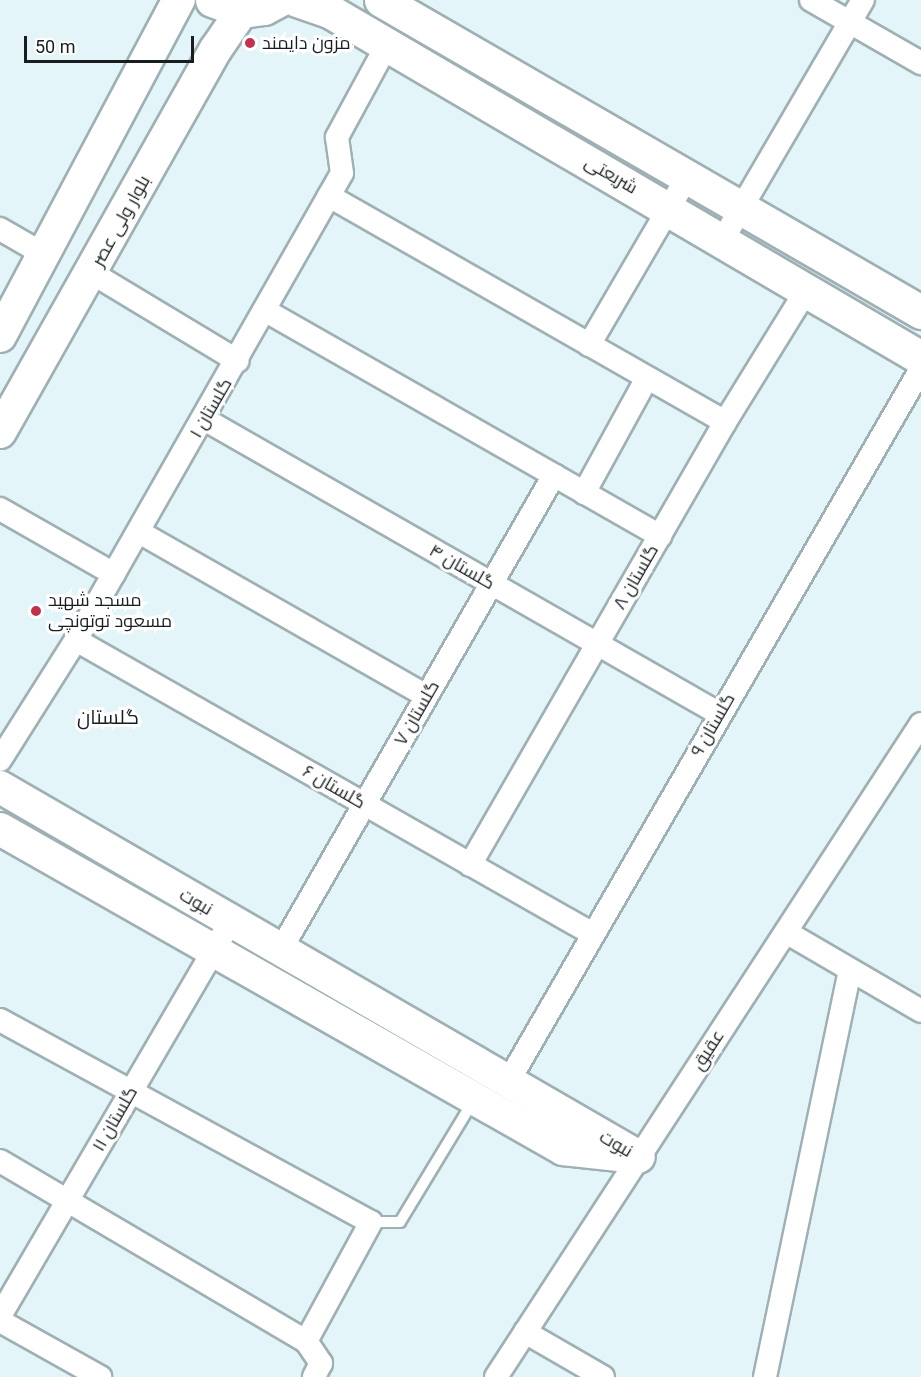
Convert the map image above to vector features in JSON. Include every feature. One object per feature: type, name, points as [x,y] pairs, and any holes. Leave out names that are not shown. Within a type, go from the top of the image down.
[{"type":"main road","points":[[227,5],[264,8],[279,0]]},
{"type":"main road","name":"شریعتی","points":[[297,0],[331,12],[921,358]]},
{"type":"main road","name":"شریعتی","points":[[381,0],[921,312]]},
{"type":"street","points":[[0,336],[179,0]]},
{"type":"street","points":[[811,0],[921,63]]},
{"type":"street","points":[[722,241],[743,209],[863,0]]},
{"type":"street","name":"بلوار ولی عصر","points":[[0,432],[92,273],[216,48],[227,5]]},
{"type":"street","name":"گلستان ۱","points":[[0,760],[76,640],[139,532],[238,361],[342,173],[337,137],[387,45]]},
{"type":"street","points":[[589,345],[687,177]]},
{"type":"street","points":[[329,196],[725,422]]},
{"type":"street","points":[[0,229],[45,255]]},
{"type":"street","points":[[92,273],[238,361]]},
{"type":"street","name":"گلستان ۸","points":[[470,865],[725,422],[806,291]]},
{"type":"street","points":[[266,311],[660,536]]},
{"type":"street","name":"گلستان ۹","points":[[508,1082],[921,369]]},
{"type":"street","points":[[584,493],[647,378]]},
{"type":"street","name":"گلستان ۴","points":[[204,419],[720,714]]},
{"type":"street","name":"گلستان ۷","points":[[280,951],[554,475]]},
{"type":"street","points":[[0,509],[114,574]]},
{"type":"street","points":[[139,532],[426,696]]},
{"type":"street","name":"گلستان ۶","points":[[76,640],[593,934]]},
{"type":"street","name":"عقیق","points":[[496,1377],[921,724]]},
{"type":"street","name":"نبوت","points":[[0,787],[639,1157]]},
{"type":"street","name":"نبوت","points":[[0,830],[563,1149],[639,1157]]},
{"type":"street","name":"گلستان ۱۱","points":[[0,1318],[230,922]]},
{"type":"street","points":[[786,932],[921,1011]]},
{"type":"street","points":[[765,1377],[850,970]]},
{"type":"street","points":[[0,1020],[371,1222],[306,1341]]},
{"type":"street","points":[[0,1161],[306,1341],[321,1364],[314,1377]]},
{"type":"street","points":[[0,1318],[100,1377]]},
{"type":"street","points":[[525,1332],[603,1377]]},
{"type":"lane","points":[[371,1222],[400,1222],[474,1100]]},
{"type":"place","name":"مزون دایمند","points":[[250,43]]},
{"type":"place","name":"مسجد شهید مسعود توتونچی","points":[[36,611]]},
{"type":"district","name":"گلستان","points":[[108,717]]}]
